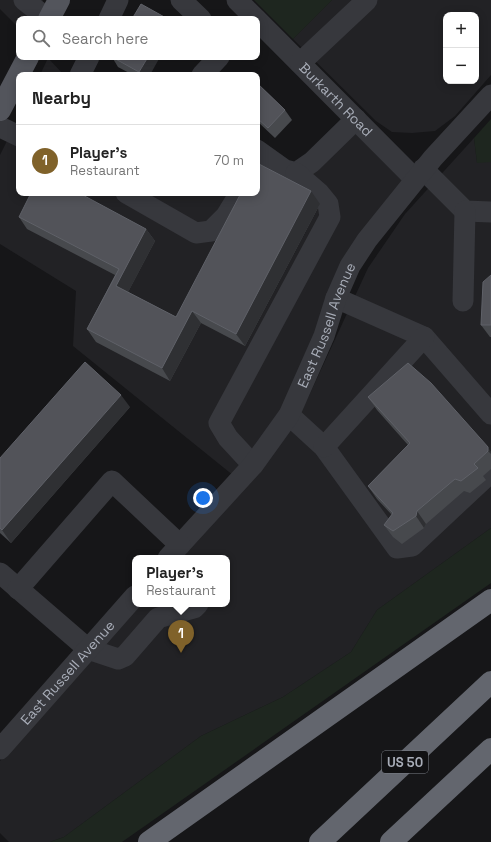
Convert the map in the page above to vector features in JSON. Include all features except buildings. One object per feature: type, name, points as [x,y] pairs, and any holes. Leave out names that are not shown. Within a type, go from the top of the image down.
[{"type":"highway","points":[[149,842],[491,600]]},
{"type":"highway","name":"US 50","points":[[320,842],[491,682]]},
{"type":"highway","points":[[391,842],[491,749]]},
{"type":"main road","points":[[50,16],[59,0]]},
{"type":"main road","points":[[19,72],[26,60]]},
{"type":"main road","points":[[2,99],[16,76]]},
{"type":"street","points":[[110,16],[118,0]]},
{"type":"street","points":[[181,0],[198,16]]},
{"type":"street","name":"Burkarth Road","points":[[237,0],[253,16]]},
{"type":"street","points":[[300,63],[367,0]]},
{"type":"street","points":[[26,1],[44,16]]},
{"type":"street","name":"Burkarth Road","points":[[260,23],[356,119],[419,174],[465,211]]},
{"type":"street","points":[[82,72],[88,60]]},
{"type":"street","points":[[205,72],[216,60]]},
{"type":"street","name":"East Russell Avenue","points":[[173,554],[253,465],[289,415],[324,336],[336,298],[350,266],[367,240],[419,174],[491,96]]},
{"type":"street","points":[[296,173],[312,162],[356,119]]},
{"type":"street","points":[[0,127],[16,135]]},
{"type":"street","points":[[253,465],[228,438],[219,424],[330,217],[328,204],[319,193],[296,173],[285,170],[260,157]]},
{"type":"street","points":[[131,196],[196,233],[211,231],[226,216],[238,196]]},
{"type":"street","points":[[463,301],[465,211],[491,212]]},
{"type":"street","points":[[336,298],[424,337],[491,414]]},
{"type":"street","points":[[324,447],[424,337]]},
{"type":"street","points":[[289,415],[324,447],[397,548],[412,546],[491,472]]},
{"type":"street","points":[[18,589],[112,482],[173,554]]},
{"type":"street","points":[[0,573],[88,649],[118,659],[125,656],[158,618],[195,607]]},
{"type":"street","name":"East Russell Avenue","points":[[0,749],[132,599]]},
{"type":"shaded area","points":[[0,0],[43,0],[35,16],[16,16],[16,25],[0,9]]},
{"type":"shaded area","points":[[254,0],[332,0],[293,39]]},
{"type":"shaded area","points":[[332,0],[491,0],[491,75],[455,116],[435,131],[412,133],[392,132],[376,121],[293,39]]},
{"type":"shaded area","points":[[47,60],[50,60],[61,72],[41,72]]},
{"type":"shaded area","points":[[491,119],[491,162],[477,163],[474,138]]},
{"type":"shaded area","points":[[16,123],[16,196],[260,196],[260,163],[289,170],[350,125],[407,180],[367,240],[296,396],[234,476],[73,346],[76,291],[0,244],[0,155]]},
{"type":"shaded area","points":[[474,138],[477,162],[491,162],[491,528],[377,610],[351,652],[283,697],[201,736],[64,837],[50,842],[9,842],[0,833],[0,761],[135,607],[230,607],[230,555],[181,555],[307,400],[368,268],[405,214]]},
{"type":"shaded area","points":[[491,528],[491,583],[122,842],[50,842],[64,837],[201,736],[283,697],[351,652],[377,610]]},
{"type":"place","name":"Player's","points":[[181,653]]}]
